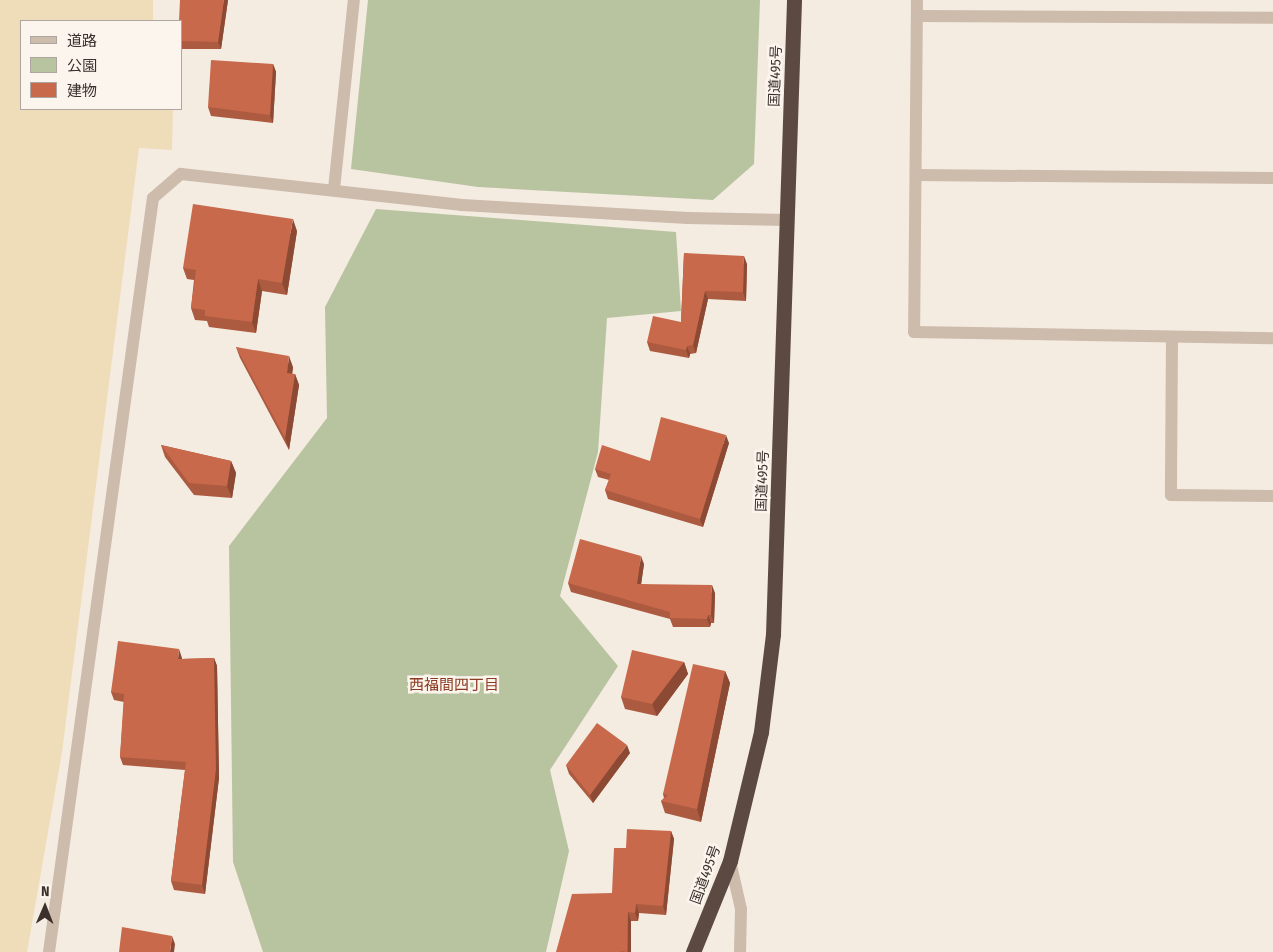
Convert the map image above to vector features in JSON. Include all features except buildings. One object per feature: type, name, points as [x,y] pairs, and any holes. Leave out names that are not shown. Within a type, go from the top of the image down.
[{"type":"highway","name":"国道495号","points":[[693,952],[730,861],[761,732],[773,634],[794,0]]},
{"type":"street","points":[[334,190],[354,0]]},
{"type":"street","points":[[917,0],[914,332],[1172,338],[1273,338]]},
{"type":"street","points":[[917,16],[1273,18]]},
{"type":"street","points":[[49,952],[154,198],[181,174],[462,204],[688,218],[788,220]]},
{"type":"street","points":[[916,176],[1273,178]]},
{"type":"street","points":[[1172,338],[1171,495],[1273,496]]},
{"type":"street","points":[[730,861],[741,909],[740,952]]},
{"type":"green space","points":[[368,0],[760,0],[754,164],[713,200],[478,187],[351,169]]},
{"type":"green space","points":[[376,209],[676,232],[681,311],[607,318],[598,452],[560,596],[618,666],[550,770],[569,851],[546,952],[263,952],[233,862],[229,546],[327,418],[325,307]]},
{"type":"sand","points":[[0,0],[153,0],[153,20],[20,20],[20,110],[173,110],[172,150],[139,148],[62,752],[27,952],[0,952]]},
{"type":"district","name":"西福間四丁目","points":[[454,686]]}]
